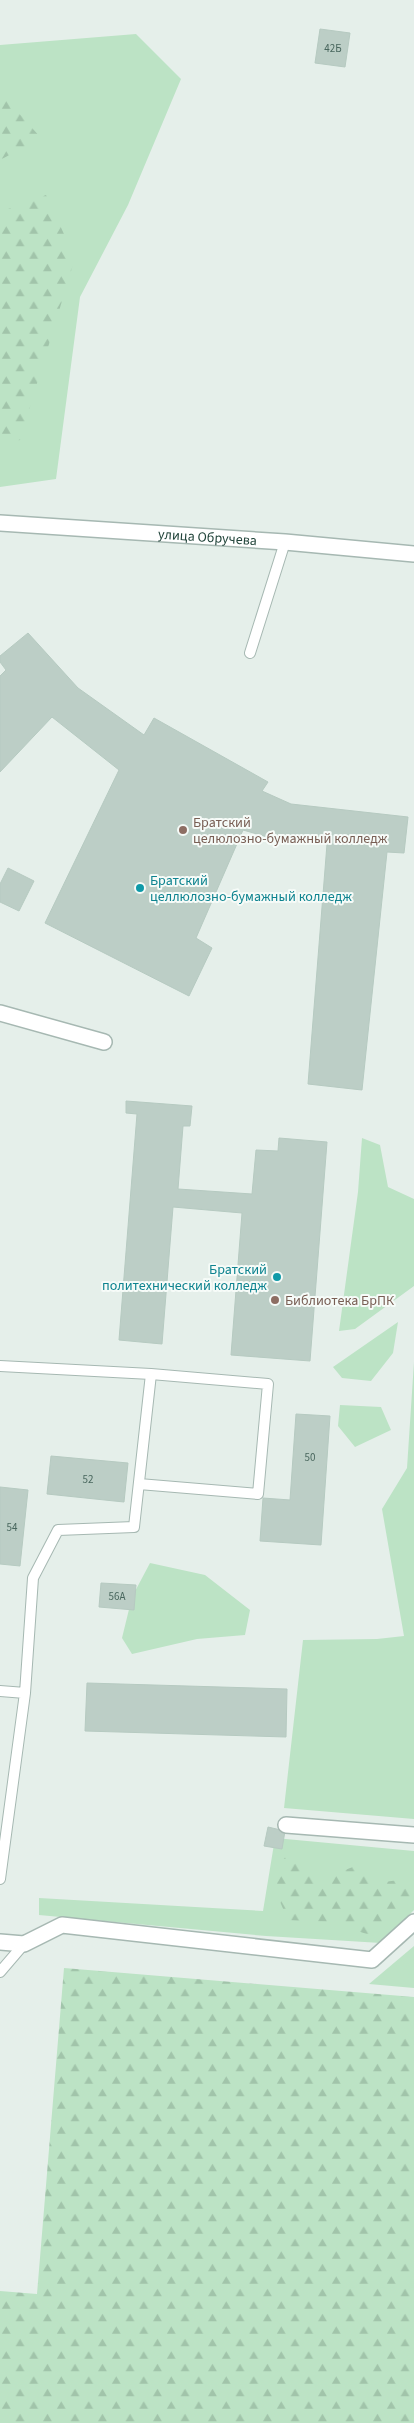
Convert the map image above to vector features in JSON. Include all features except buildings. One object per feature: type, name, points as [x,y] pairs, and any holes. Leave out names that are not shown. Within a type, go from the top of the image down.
[{"type":"street","name":"улица Обручева","points":[[0,522],[285,542],[414,554]]},
{"type":"street","points":[[0,1013],[104,1042]]},
{"type":"street","points":[[286,1825],[414,1835]]},
{"type":"street","points":[[0,1942],[24,1944],[62,1926],[372,1960],[414,1922]]},
{"type":"lane","points":[[250,654],[285,542]]},
{"type":"lane","points":[[0,1366],[151,1374],[268,1384],[258,1494],[139,1484]]},
{"type":"lane","points":[[0,1879],[25,1693],[33,1578],[58,1530],[134,1527],[151,1374]]},
{"type":"lane","points":[[0,1691],[25,1693]]},
{"type":"lane","points":[[0,1972],[24,1944]]},
{"type":"green space","points":[[136,34],[181,79],[128,205],[80,297],[56,479],[0,487],[0,45]]},
{"type":"green space","points":[[0,92],[41,138],[0,160]]},
{"type":"green space","points":[[46,195],[75,258],[20,440],[0,445],[0,212]]},
{"type":"green space","points":[[362,1138],[380,1145],[388,1187],[414,1199],[414,1286],[355,1329],[339,1331],[358,1192]]},
{"type":"green space","points":[[398,1322],[393,1353],[371,1381],[342,1378],[333,1367]]},
{"type":"green space","points":[[414,1362],[414,1819],[284,1808],[303,1640],[377,1639],[404,1636],[382,1509],[407,1468]]},
{"type":"green space","points":[[340,1405],[381,1407],[391,1430],[355,1447],[338,1426]]},
{"type":"green space","points":[[150,1563],[205,1575],[250,1610],[245,1635],[197,1639],[132,1654],[122,1638],[132,1597]]},
{"type":"green space","points":[[275,1838],[414,1851],[414,1910],[381,1943],[266,1936],[39,1915],[39,1898],[263,1911]]},
{"type":"green space","points":[[288,1854],[322,1879],[363,1863],[384,1882],[414,1878],[413,1888],[406,1905],[400,1912],[370,1935],[329,1922],[288,1920],[278,1897],[276,1868]]},
{"type":"green space","points":[[414,1946],[414,1988],[369,1984]]},
{"type":"green space","points":[[64,1968],[414,1997],[414,2423],[0,2423],[0,2291],[37,2294]]},
{"type":"place","name":"Братский целюлозно-бумажный колледж","points":[[183,830]]},
{"type":"place","name":"Братский целлюлозно-бумажный колледж","points":[[140,888]]},
{"type":"place","name":"Братский политехнический колледж","points":[[277,1277]]},
{"type":"place","name":"Библиотека БрПК","points":[[275,1300]]}]
